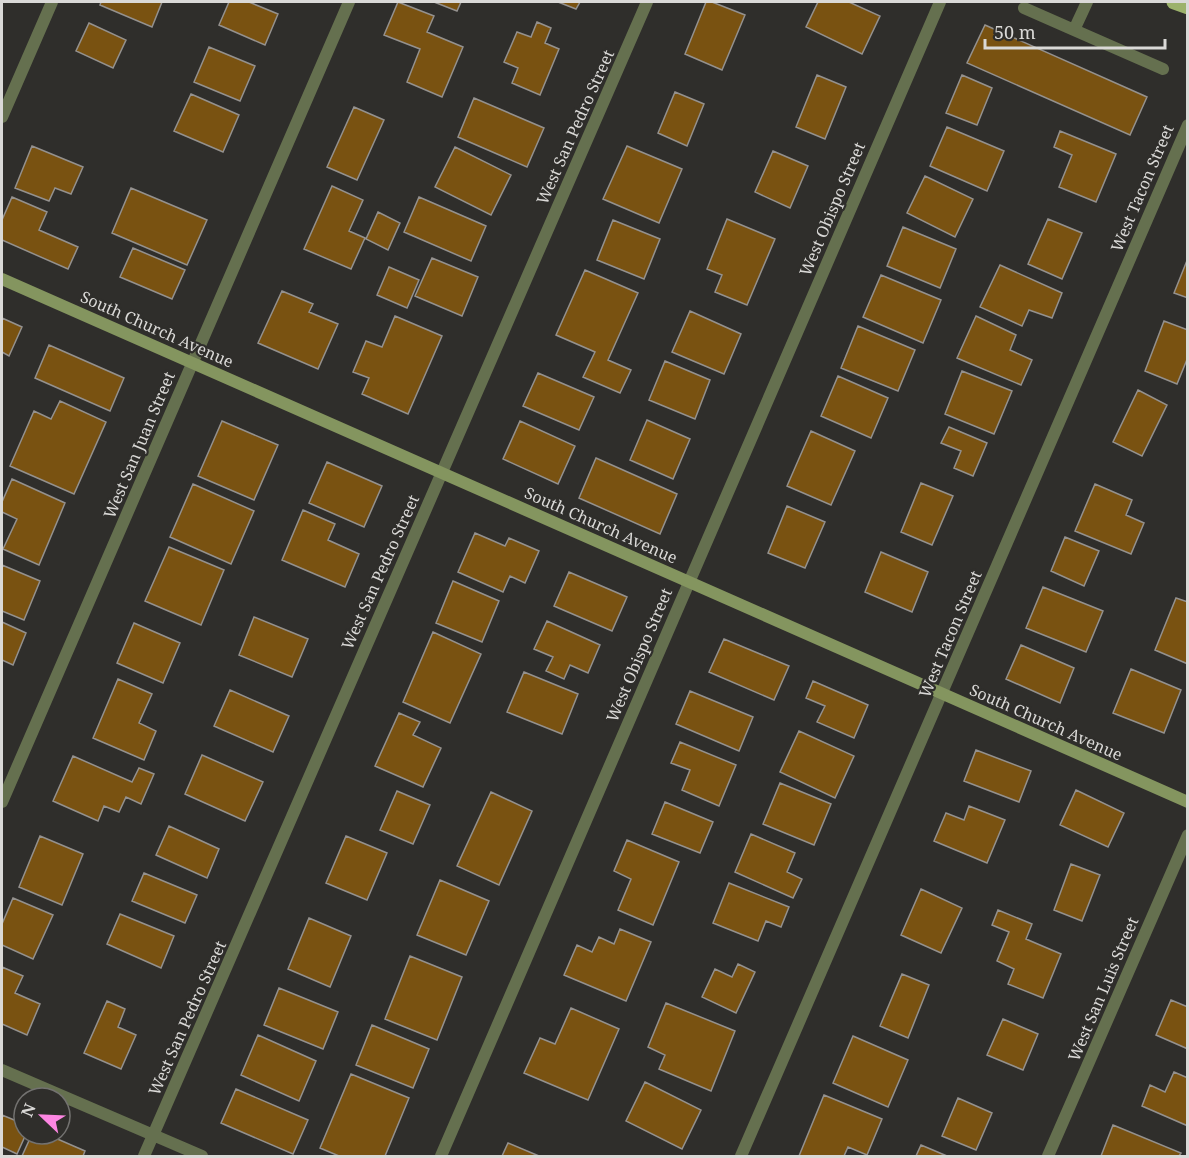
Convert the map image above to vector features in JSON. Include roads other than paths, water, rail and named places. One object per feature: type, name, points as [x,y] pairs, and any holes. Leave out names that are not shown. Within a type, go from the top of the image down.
[{"type":"main road","points":[[1174,2],[1188,7]]},
{"type":"street","points":[[2,117],[52,2]]},
{"type":"street","name":"West San Juan Street","points":[[2,802],[350,2]]},
{"type":"street","name":"West San Pedro Street","points":[[144,1156],[648,2]]},
{"type":"street","name":"West Obispo Street","points":[[441,1156],[940,2]]},
{"type":"street","points":[[1074,30],[1087,2]]},
{"type":"street","points":[[1024,8],[1163,69]]},
{"type":"street","name":"West Tacon Street","points":[[741,1156],[1188,125]]},
{"type":"street","name":"South Church Avenue","points":[[2,279],[1188,802]]},
{"type":"street","name":"West San Luis Street","points":[[1048,1156],[1188,835]]},
{"type":"street","points":[[2,1070],[202,1156]]}]
